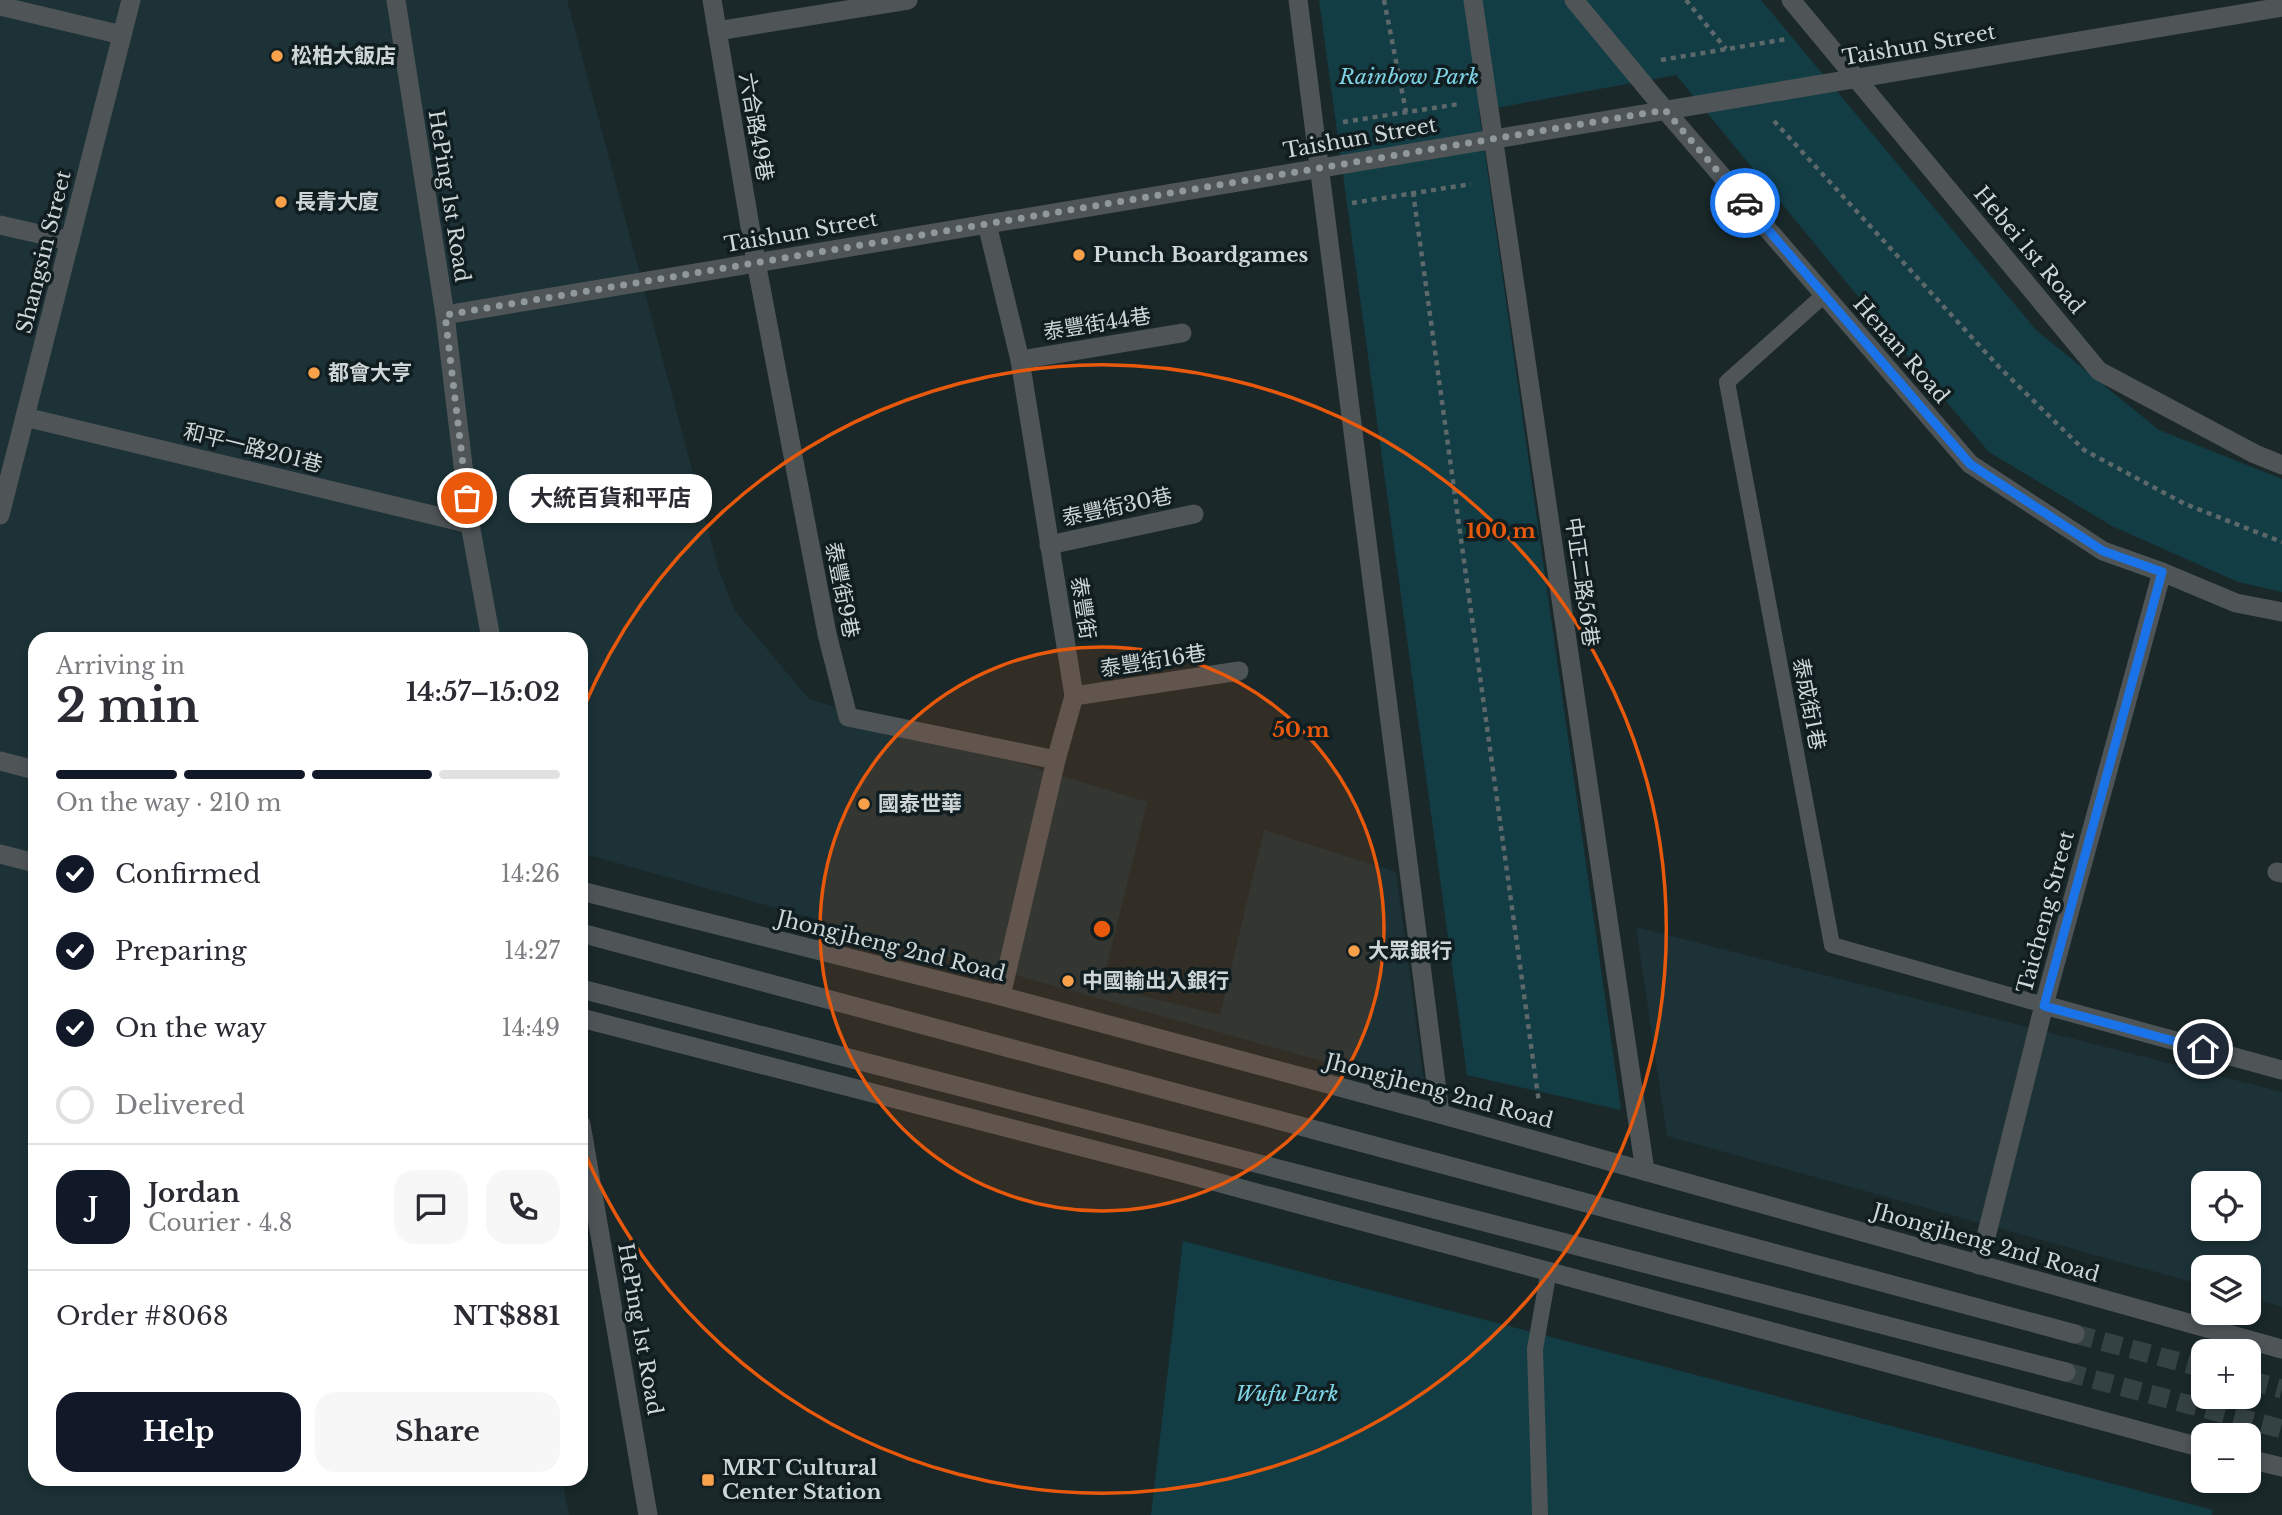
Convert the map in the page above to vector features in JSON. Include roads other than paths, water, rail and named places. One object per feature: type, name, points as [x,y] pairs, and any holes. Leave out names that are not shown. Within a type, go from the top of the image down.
[{"type":"street","name":"Shangsin Street","points":[[0,515],[7,461],[25,417],[131,0]]},
{"type":"street","name":"HePing 1st Road","points":[[396,0],[445,315],[470,524]]},
{"type":"street","name":"六合路49巷","points":[[712,0],[756,262]]},
{"type":"street","points":[[717,31],[908,0]]},
{"type":"street","points":[[1298,0],[1440,1114]]},
{"type":"street","name":"中正二路56巷","points":[[1473,0],[1645,1171]]},
{"type":"street","name":"Henan Road","points":[[1574,0],[1665,110],[1970,464],[2103,551],[2236,603],[2282,612]]},
{"type":"street","name":"Hebei 1st Road","points":[[1791,0],[2099,371],[2255,454],[2282,465]]},
{"type":"street","points":[[0,6],[122,35]]},
{"type":"street","name":"Taishun Street","points":[[445,315],[2282,7]]},
{"type":"street","name":"泰豐街","points":[[986,224],[1020,360],[1074,696],[1056,760],[1001,996]]},
{"type":"street","points":[[0,225],[70,242]]},
{"type":"street","name":"泰豐街9巷","points":[[756,262],[827,634],[848,716],[1056,760]]},
{"type":"street","name":"泰豐街44巷","points":[[1020,360],[1182,333]]},
{"type":"street","name":"和平一路201巷","points":[[25,417],[470,524]]},
{"type":"street","name":"泰豐街30巷","points":[[1049,545],[1194,514]]},
{"type":"street","points":[[470,524],[490,632]]},
{"type":"street","name":"Taicheng Street","points":[[1979,1265],[2044,1006],[2162,572]]},
{"type":"street","name":"泰豐街16巷","points":[[1074,696],[1239,671]]},
{"type":"street","points":[[0,761],[28,768]]},
{"type":"street","points":[[0,854],[28,861]]},
{"type":"street","name":"Jhongjheng 2nd Road","points":[[588,893],[1001,996],[1440,1114],[2282,1349]]},
{"type":"street","points":[[588,935],[2075,1334]]},
{"type":"street","points":[[588,991],[2066,1372]]},
{"type":"street","points":[[2044,1006],[2282,1070]]},
{"type":"street","points":[[588,1020],[1159,1166],[2191,1445]]},
{"type":"street","name":"HePing 1st Road","points":[[588,1180],[648,1515]]},
{"type":"street","points":[[2261,1462],[2282,1467]]},
{"type":"lane","name":"泰成街1巷","points":[[1824,295],[1727,382],[1832,945],[2044,1006]]},
{"type":"lane","points":[[1540,1515],[1535,1349],[1549,1270]]},
{"type":"tunnel","points":[[2075,1334],[2191,1365]]},
{"type":"tunnel","points":[[2066,1372],[2282,1429]]},
{"type":"tunnel","points":[[2261,1383],[2282,1389]]},
{"type":"place","name":"松柏大飯店","points":[[277,56]]},
{"type":"place","name":"長青大廈","points":[[281,202]]},
{"type":"place","name":"Punch Boardgames","points":[[1079,255]]},
{"type":"place","name":"都會大亨","points":[[314,373]]},
{"type":"place","name":"大統百貨和平店","points":[[467,498]]},
{"type":"place","name":"國泰世華","points":[[864,804]]},
{"type":"place","name":"大眾銀行","points":[[1354,951]]},
{"type":"place","name":"中國輸出入銀行","points":[[1068,981]]},
{"type":"place","name":"MRT Cultural Center Station","points":[[708,1480]]},
{"type":"park label","name":"Rainbow Park","points":[[1409,77]]},
{"type":"park label","name":"Wufu Park","points":[[1287,1394]]}]
